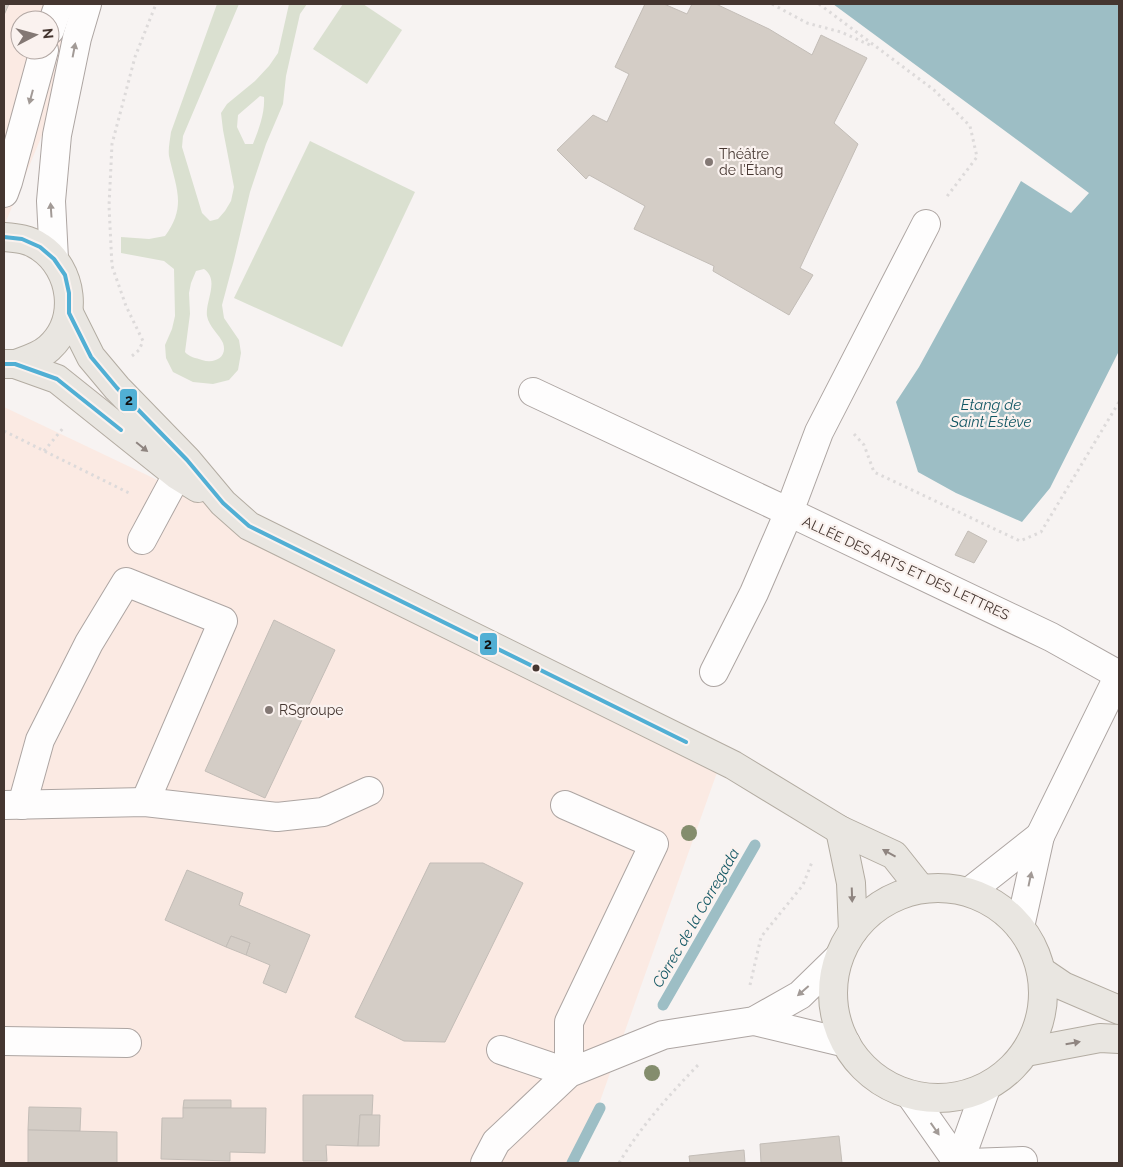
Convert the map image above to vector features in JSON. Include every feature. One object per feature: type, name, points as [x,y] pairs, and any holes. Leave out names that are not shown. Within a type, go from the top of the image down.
[{"type":"main road","points":[[4,236],[22,238],[31,242],[54,259],[65,275],[69,294],[68,312],[62,331],[50,347],[34,358],[9,364]]},
{"type":"main road","points":[[68,312],[91,357],[117,388],[187,460],[223,503],[249,526],[733,765],[840,830],[894,855],[921,888]]},
{"type":"main road","points":[[9,364],[57,379],[177,475],[223,503]]},
{"type":"main road","points":[[840,830],[852,883],[853,931]]},
{"type":"main road","points":[[945,887],[969,892],[997,906],[1020,927],[1034,948],[1041,971],[1043,999],[1038,1026],[1026,1052],[1008,1072],[986,1088],[961,1096],[936,1099],[911,1096],[885,1084],[862,1067],[846,1044],[835,1016],[833,986],[838,958],[853,931],[872,911],[895,896],[921,888],[945,887]]},
{"type":"main road","points":[[1041,971],[1063,986],[1119,1010]]},
{"type":"main road","points":[[1026,1052],[1100,1038],[1119,1039]]},
{"type":"street","points":[[54,259],[51,200],[57,135],[77,38],[87,4]]},
{"type":"street","points":[[4,193],[41,60]]},
{"type":"street","name":"ALLÉE DES ARTS ET DES LETTRES","points":[[926,224],[820,432],[789,512],[1051,637],[1119,675],[1040,836]]},
{"type":"street","points":[[533,392],[789,512],[754,593],[714,672]]},
{"type":"street","points":[[142,540],[177,475]]},
{"type":"street","points":[[145,802],[223,621],[126,582],[89,643],[40,740],[13,805],[145,802],[277,817],[324,812],[368,790]]},
{"type":"street","points":[[564,805],[654,844],[569,1022],[569,1073]]},
{"type":"street","points":[[969,892],[1040,836]]},
{"type":"street","points":[[1020,927],[1040,836]]},
{"type":"street","points":[[485,1163],[496,1142],[569,1073],[663,1036],[754,1021],[800,995],[838,958]]},
{"type":"street","points":[[754,1021],[846,1044]]},
{"type":"street","points":[[4,1042],[127,1043]]},
{"type":"street","points":[[501,1050],[569,1073]]},
{"type":"street","points":[[958,1163],[986,1088]]},
{"type":"street","points":[[911,1096],[958,1163]]},
{"type":"street","points":[[969,1163],[1024,1161]]},
{"type":"path","points":[[140,350],[143,341],[126,306],[112,266],[109,206],[112,144],[135,57],[156,4]]},
{"type":"path","points":[[772,4],[807,23],[841,32],[880,50]]},
{"type":"path","points":[[819,4],[934,90],[970,126],[977,157],[926,224]]},
{"type":"path","points":[[831,410],[864,445],[874,472],[1020,541],[1041,532],[1119,402]]},
{"type":"path","points":[[754,1021],[750,985],[761,937],[803,886],[812,861]]},
{"type":"path","points":[[619,1163],[669,1094],[707,1057]]},
{"type":"shaded area","points":[[4,4],[97,4],[4,226]]},
{"type":"shaded area","points":[[4,407],[725,750],[578,1163],[4,1163]]},
{"type":"green space","points":[[217,4],[239,4],[183,136],[182,147],[202,213],[210,221],[218,219],[231,201],[234,187],[221,113],[227,104],[255,81],[278,53],[289,4],[307,4],[300,14],[286,76],[283,104],[266,144],[250,192],[222,305],[224,318],[239,340],[241,353],[238,370],[229,380],[213,384],[193,382],[173,372],[166,358],[165,345],[175,316],[174,269],[164,261],[121,253],[121,237],[149,239],[165,236],[172,225],[178,206],[178,197],[169,153],[171,132]],"holes":[[[260,96],[264,97],[263,115],[253,144],[245,144],[237,127],[238,115]],[[204,269],[211,279],[207,316],[224,348],[222,356],[211,361],[193,357],[185,352],[190,314],[189,293],[191,283],[196,271]]]},
{"type":"green space","points":[[343,4],[363,4],[402,30],[367,84],[313,49]]},
{"type":"green space","points":[[310,141],[415,192],[342,347],[234,298]]},
{"type":"water","name":"Etang de Saint Estève","points":[[833,4],[1119,4],[1119,351],[1050,488],[1022,522],[956,493],[918,472],[896,402],[919,367],[1021,181],[1071,213],[1089,193]]},
{"type":"building","points":[[4,4],[9,4],[4,15]]},
{"type":"building","name":"Théâtre de l'Étang","points":[[645,4],[664,4],[687,14],[692,4],[716,4],[769,29],[812,55],[821,35],[867,58],[834,123],[858,144],[800,268],[813,275],[789,315],[713,271],[714,266],[634,229],[645,206],[589,175],[586,179],[557,150],[593,115],[607,122],[629,74],[615,67]]},
{"type":"building","points":[[968,531],[987,541],[974,563],[955,555]]},
{"type":"building","name":"RSgroupe","points":[[274,620],[335,650],[265,798],[205,771]]},
{"type":"building","points":[[430,863],[483,863],[523,883],[445,1042],[404,1041],[355,1017]]},
{"type":"building","points":[[187,870],[243,893],[239,905],[310,935],[286,993],[263,983],[270,965],[246,955],[250,943],[231,936],[226,947],[165,920]]},
{"type":"building","points":[[231,936],[250,943],[246,955],[226,947]]},
{"type":"building","points":[[303,1095],[373,1095],[372,1115],[360,1115],[358,1146],[326,1145],[327,1161],[303,1161]]},
{"type":"building","points":[[184,1100],[231,1100],[231,1108],[183,1108]]},
{"type":"building","points":[[29,1107],[81,1108],[80,1131],[28,1130]]},
{"type":"building","points":[[183,1108],[266,1108],[265,1153],[230,1152],[230,1161],[161,1159],[162,1118],[183,1118]]},
{"type":"building","points":[[360,1115],[380,1115],[379,1146],[358,1146]]},
{"type":"building","points":[[28,1130],[117,1132],[117,1163],[28,1163]]},
{"type":"building","points":[[839,1136],[842,1163],[761,1163],[760,1144]]},
{"type":"building","points":[[744,1150],[745,1163],[690,1163],[689,1156]]},
{"type":"waterway","name":"Còrrec de la Corregada","points":[[663,1005],[755,845]]},
{"type":"waterway","name":"Còrrec de la Corregada","points":[[572,1163],[600,1108]]},
{"type":"transit line","name":"2","points":[[4,237],[22,239],[40,247],[54,259],[65,275],[69,293],[69,313],[91,357],[117,388],[187,460],[223,503],[249,526],[686,742]]},
{"type":"transit line","name":"2","points":[[4,364],[15,364],[57,379],[121,430]]},
{"type":"place","name":"Théâtre de l'Étang","points":[[709,162]]},
{"type":"place","name":"RSgroupe","points":[[269,710]]}]
